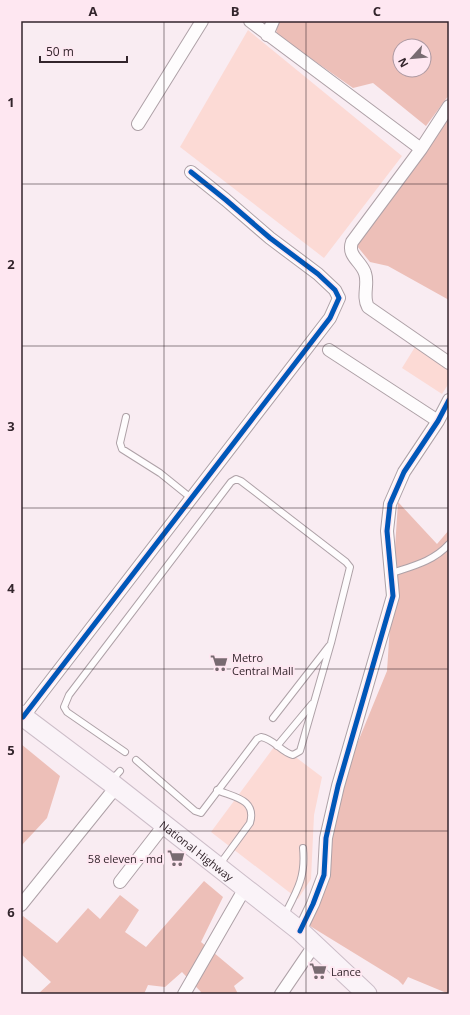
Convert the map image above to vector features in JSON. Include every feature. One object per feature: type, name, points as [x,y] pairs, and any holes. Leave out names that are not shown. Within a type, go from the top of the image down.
[{"type":"main road","name":"National Highway","points":[[22,716],[115,780],[165,824],[283,917],[315,944],[358,991]]},
{"type":"street","points":[[138,124],[202,21]]},
{"type":"street","points":[[250,21],[420,149]]},
{"type":"street","points":[[267,35],[273,21]]},
{"type":"street","points":[[449,106],[420,149],[352,242],[351,252],[366,274],[365,302],[368,307],[449,363]]},
{"type":"street","points":[[22,716],[330,318],[339,298],[335,290],[318,274],[270,238],[191,172]]},
{"type":"street","points":[[329,350],[438,421]]},
{"type":"street","points":[[300,931],[314,904],[324,875],[326,838],[338,786],[393,596],[387,531],[390,504],[404,472],[438,421],[449,400]]},
{"type":"street","points":[[21,905],[115,780]]},
{"type":"street","points":[[120,882],[165,824]]},
{"type":"street","points":[[184,994],[245,888]]},
{"type":"street","points":[[281,994],[315,944]]},
{"type":"lane","points":[[126,417],[120,443],[122,448],[160,473],[191,498]]},
{"type":"lane","points":[[125,752],[67,712],[64,707],[69,695],[231,482],[236,479],[241,481],[334,552],[350,567],[331,643],[297,754],[288,753],[266,738],[261,737],[257,739],[201,813],[195,811],[136,760]]},
{"type":"lane","points":[[392,573],[430,560],[449,544]]},
{"type":"lane","points":[[273,718],[331,643]]},
{"type":"lane","points":[[277,746],[313,702]]},
{"type":"lane","points":[[217,790],[226,794],[232,794],[245,803],[251,810],[252,815],[250,823],[218,867]]},
{"type":"lane","points":[[283,917],[301,883],[305,864],[303,848]]},
{"type":"shaded area","points":[[278,21],[449,21],[449,95],[426,126],[373,83],[353,88],[276,34]]},
{"type":"shaded area","points":[[248,30],[402,156],[324,258],[180,147]]},
{"type":"shaded area","points":[[449,114],[449,300],[388,266],[370,262],[357,246]]},
{"type":"shaded area","points":[[415,347],[449,368],[449,383],[442,394],[402,368]]},
{"type":"shaded area","points":[[398,502],[437,544],[449,530],[449,994],[408,977],[403,985],[398,980],[310,926],[337,793],[387,671]]},
{"type":"shaded area","points":[[277,743],[322,777],[314,815],[311,879],[298,899],[211,832]]},
{"type":"shaded area","points":[[21,744],[60,776],[47,818],[21,846]]},
{"type":"shaded area","points":[[204,881],[223,897],[201,942],[244,978],[234,986],[238,994],[200,994],[201,992],[182,972],[165,987],[148,985],[144,994],[38,994],[51,982],[21,954],[21,918],[23,916],[57,943],[88,908],[100,919],[120,895],[139,910],[125,932],[146,947]]},
{"type":"cycle path","points":[[23,717],[330,318],[339,298],[335,290],[318,274],[270,238],[191,172]]},
{"type":"cycle path","points":[[300,931],[313,904],[324,875],[326,838],[338,786],[393,596],[387,531],[390,504],[404,472],[438,421],[449,400]]},
{"type":"place","name":"Metro Central Mall","points":[[219,663]]},
{"type":"place","name":"58 eleven - md","points":[[176,858]]},
{"type":"place","name":"Lance","points":[[318,971]]}]
